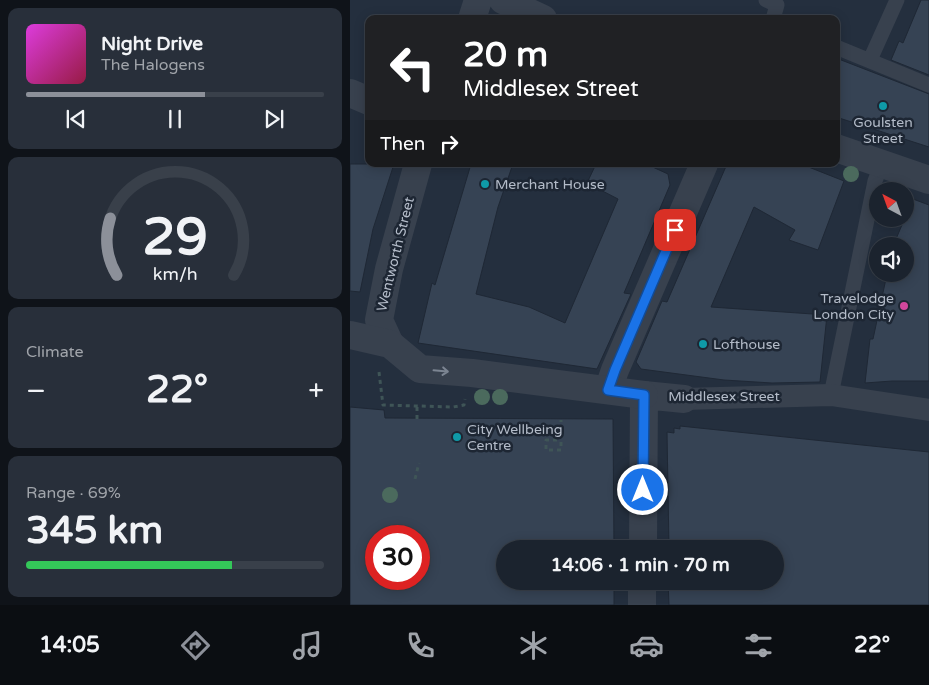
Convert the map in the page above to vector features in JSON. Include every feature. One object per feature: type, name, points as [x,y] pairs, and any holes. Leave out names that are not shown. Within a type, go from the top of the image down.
[{"type":"street","points":[[473,15],[478,0]]},
{"type":"street","points":[[503,0],[535,15]]},
{"type":"street","points":[[350,93],[365,99]]},
{"type":"street","points":[[840,149],[882,162],[929,180]]},
{"type":"street","name":"Wentworth Street","points":[[390,344],[379,320],[389,269],[417,167]]},
{"type":"street","points":[[608,390],[703,167]]},
{"type":"street","name":"Middlesex Street","points":[[350,335],[390,344],[420,369],[472,373],[644,395],[684,398],[831,395],[929,410]]},
{"type":"street","points":[[642,540],[644,395]]},
{"type":"street","points":[[642,590],[642,605]]},
{"type":"lane","points":[[766,0],[778,5],[774,15]]},
{"type":"lane","points":[[870,60],[896,0]]},
{"type":"lane","points":[[840,49],[929,85]]},
{"type":"lane","points":[[831,395],[875,181],[882,162]]},
{"type":"path","points":[[383,406],[453,406]]},
{"type":"path","points":[[417,407],[417,418]]},
{"type":"path","points":[[557,440],[546,440],[546,450],[560,450],[561,420]]},
{"type":"path","points":[[415,479],[419,463]]},
{"type":"building","points":[[921,0],[929,0],[929,75],[891,60],[899,41],[903,43]]},
{"type":"building","name":"Goulsten Street","points":[[840,60],[929,94],[929,147],[840,118]]},
{"type":"building","points":[[350,164],[365,164],[365,167],[393,167],[373,229],[360,292],[350,291]]},
{"type":"building","points":[[470,167],[512,167],[498,207],[476,294],[529,307],[565,323],[618,199],[587,183],[595,167],[653,167],[668,174],[670,185],[624,293],[631,294],[597,369],[418,343],[432,283],[435,285]]},
{"type":"building","points":[[726,167],[809,167],[844,181],[818,250],[789,240],[795,230],[754,207],[711,307],[827,315],[820,382],[772,383],[724,380],[641,369],[636,362],[662,301],[667,302]]},
{"type":"building","name":"Travelodge London City","points":[[914,199],[929,205],[929,381],[865,383],[870,339],[873,339],[885,282],[914,282],[914,237],[897,237],[901,228],[914,228]]},
{"type":"building","points":[[350,407],[384,410],[385,418],[613,419],[614,540],[496,540],[496,590],[614,590],[614,605],[350,605]]},
{"type":"building","points":[[680,426],[929,452],[929,605],[669,605],[668,590],[784,590],[784,540],[669,540],[667,432],[674,433],[674,428],[680,429]]},
{"type":"place","name":"Goulsten Street","points":[[883,106]]},
{"type":"place","name":"Merchant House","points":[[485,184]]},
{"type":"place","name":"Travelodge London City","points":[[904,306]]},
{"type":"place","name":"Lofthouse","points":[[703,344]]},
{"type":"place","name":"City Wellbeing Centre","points":[[457,437]]},
{"type":"route","points":[[643,490],[644,395],[608,390],[675,230]]}]
